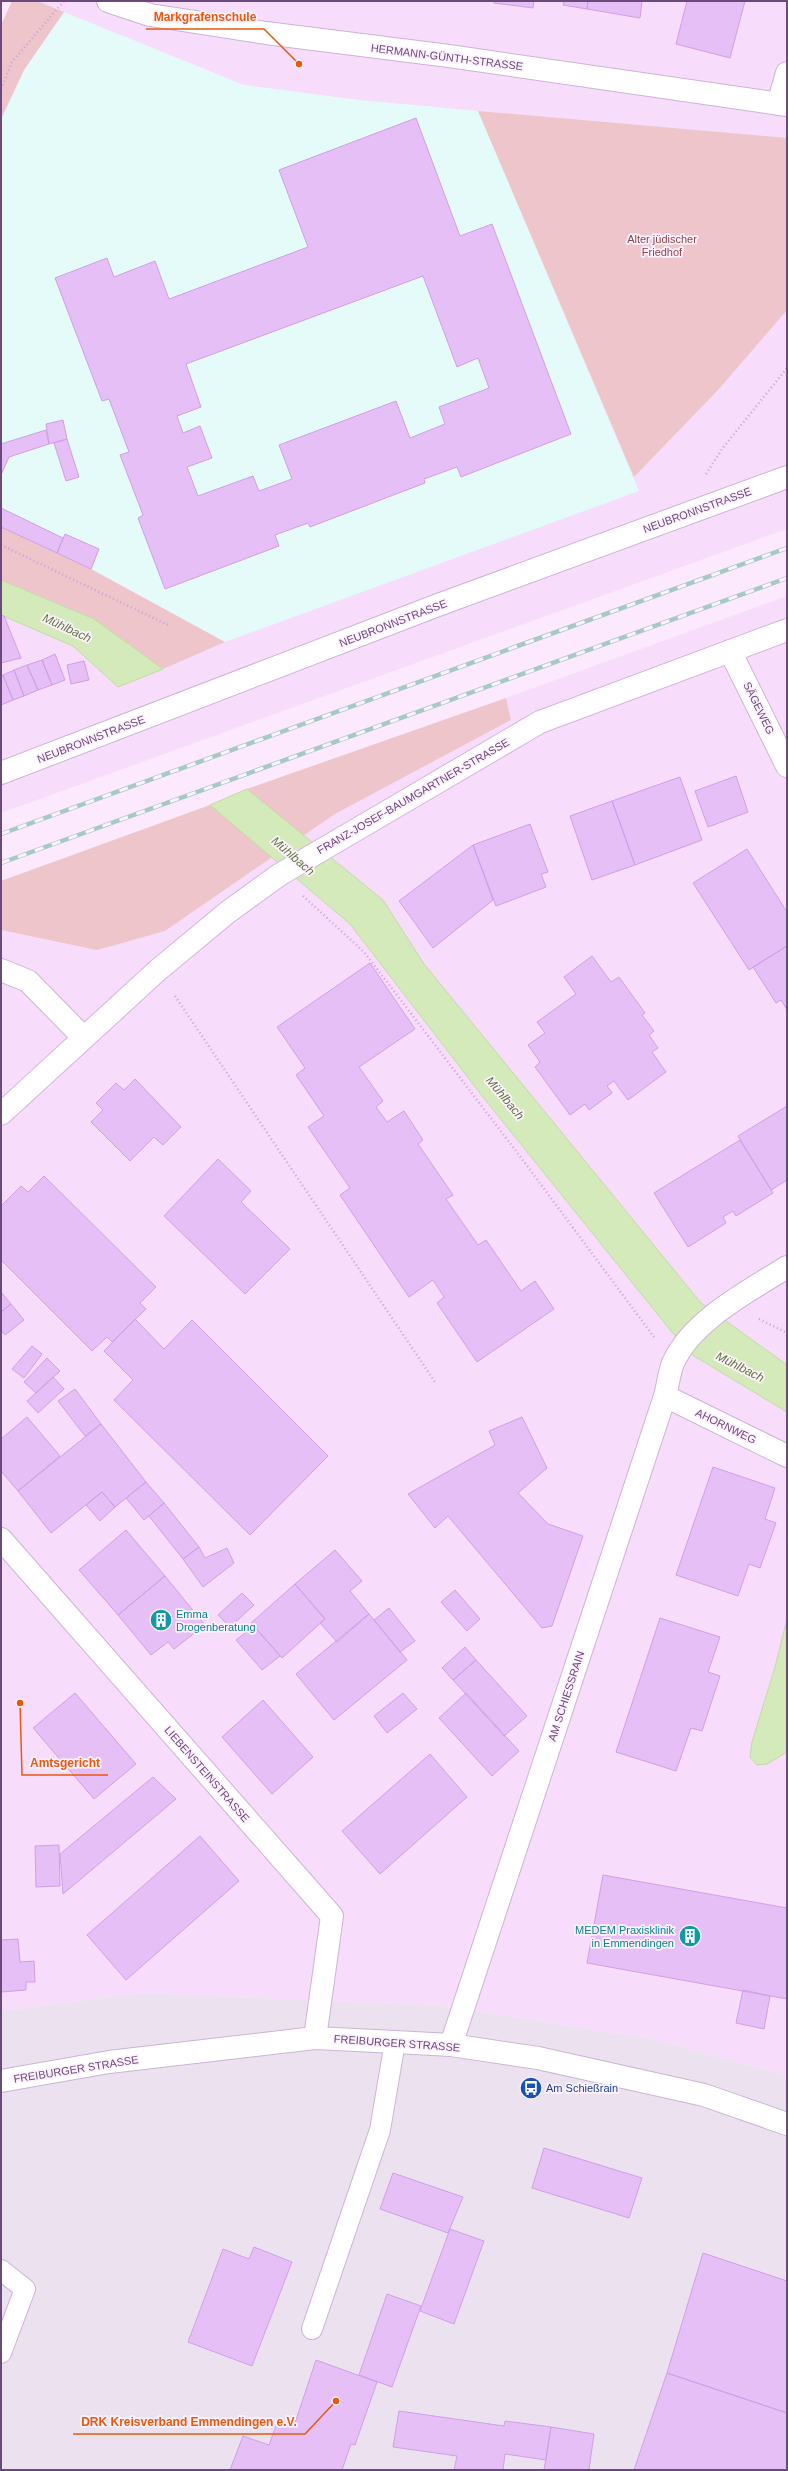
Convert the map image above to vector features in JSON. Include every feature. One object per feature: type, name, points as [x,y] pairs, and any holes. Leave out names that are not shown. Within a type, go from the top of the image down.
[{"type":"street","name":"HERMANN-GÜNTH-STRASSE","points":[[108,1],[150,15],[266,33],[449,56],[783,104]]},
{"type":"street","points":[[783,104],[787,73]]},
{"type":"street","name":"NEUBRONNSTRASSE","points":[[1,773],[438,605],[787,477]]},
{"type":"street","name":"FRANZ-JOSEF-BAUMGARTNER-STRASSE","points":[[1,1114],[83,1037],[158,970],[228,912],[280,874],[540,722],[787,630]]},
{"type":"street","name":"SÄGEWEG","points":[[730,651],[787,766]]},
{"type":"street","points":[[1,970],[28,981],[83,1037]]},
{"type":"street","points":[[678,1356],[716,1312],[787,1267]]},
{"type":"street","name":"AM SCHIESSRAIN","points":[[451,2045],[678,1356]]},
{"type":"street","name":"AHORNWEG","points":[[665,1396],[787,1456]]},
{"type":"street","name":"LIEBENSTEINSTRASSE","points":[[1,1539],[332,1916],[315,2038]]},
{"type":"street","name":"FREIBURGER STRASSE","points":[[1,2081],[109,2062],[315,2038],[451,2045],[538,2058],[704,2095],[787,2124]]},
{"type":"lane","points":[[312,2329],[380,2130],[395,2042]]},
{"type":"lane","points":[[1,2270],[25,2289],[1,2353]]},
{"type":"path","points":[[1,89],[12,62],[64,1]]},
{"type":"path","points":[[679,516],[722,449],[787,368]]},
{"type":"path","points":[[1,545],[168,625]]},
{"type":"path","points":[[280,874],[364,952],[519,1155],[678,1356]]},
{"type":"path","points":[[158,970],[435,1382]]},
{"type":"shaded area","points":[[37,1],[787,1],[787,529],[1,813],[1,615],[73,646],[118,687],[225,642],[1,119],[24,70],[63,12]]},
{"type":"shaded area","points":[[64,12],[244,85],[359,100],[478,111],[639,491],[225,642],[91,569],[1,527],[1,119],[24,70]]},
{"type":"shaded area","points":[[787,596],[787,2076],[653,2039],[440,2006],[143,1993],[1,2011],[1,930],[36,937],[135,939],[165,931],[335,814],[511,720],[506,698]]},
{"type":"shaded area","points":[[143,1993],[440,2006],[653,2039],[787,2076],[787,2470],[1,2470],[1,2011]]},
{"type":"green space","points":[[12,1],[37,1],[64,12],[24,70],[1,119],[1,25]]},
{"type":"green space","name":"Alter jüdischer Friedhof","points":[[478,111],[787,138],[787,310],[719,389],[634,477]]},
{"type":"green space","points":[[1,527],[91,569],[225,642],[163,669],[94,619],[1,580]]},
{"type":"green space","points":[[506,698],[511,720],[335,814],[165,931],[97,950],[1,930],[1,881],[210,805],[247,789]]},
{"type":"water","name":"Mühlbach","points":[[1,580],[94,619],[163,669],[118,687],[73,646],[1,615]]},
{"type":"water","name":"Mühlbach","points":[[247,789],[383,900],[424,964],[701,1303],[787,1365],[787,1412],[694,1356],[671,1331],[483,1097],[350,924],[210,805]]},
{"type":"water","points":[[787,1619],[787,1752],[767,1764],[757,1765],[750,1757],[752,1742],[775,1667]]},
{"type":"building","points":[[494,1],[534,1],[533,8],[494,3]]},
{"type":"building","points":[[564,1],[588,1],[587,9],[563,5]]},
{"type":"building","points":[[588,1],[642,1],[640,18],[587,9]]},
{"type":"building","points":[[687,1],[745,1],[730,58],[676,44]]},
{"type":"building","points":[[416,118],[460,236],[492,224],[571,434],[461,477],[457,467],[424,479],[425,483],[310,527],[308,523],[275,535],[279,546],[165,589],[138,518],[143,515],[120,455],[129,452],[109,399],[102,401],[55,278],[107,258],[114,277],[155,261],[169,299],[308,247],[279,170]],"holes":[[[423,276],[457,367],[478,358],[489,388],[439,407],[445,424],[410,438],[396,401],[279,445],[292,479],[259,491],[253,476],[198,496],[187,467],[212,458],[200,426],[183,433],[177,416],[201,407],[186,364]]]},
{"type":"building","points":[[63,420],[67,439],[49,444],[46,424]]},
{"type":"building","points":[[46,430],[49,444],[9,457],[1,475],[1,444]]},
{"type":"building","points":[[67,439],[79,477],[66,481],[54,443]]},
{"type":"building","points":[[1,508],[63,538],[57,553],[1,527]]},
{"type":"building","points":[[65,534],[99,549],[91,569],[57,553]]},
{"type":"building","points":[[1,615],[4,616],[21,658],[1,663]]},
{"type":"building","points":[[55,654],[65,680],[52,685],[42,660]]},
{"type":"building","points":[[42,660],[52,685],[38,690],[27,665]]},
{"type":"building","points":[[84,661],[89,680],[71,684],[67,665]]},
{"type":"building","points":[[27,665],[38,690],[24,696],[14,670]]},
{"type":"building","points":[[14,670],[24,696],[13,700],[3,675]]},
{"type":"building","points":[[3,675],[13,700],[1,705],[1,676]]},
{"type":"building","points":[[736,776],[748,812],[708,827],[695,791]]},
{"type":"building","points":[[680,777],[702,840],[635,865],[612,801]]},
{"type":"building","points":[[612,801],[635,865],[592,880],[570,816]]},
{"type":"building","points":[[530,824],[548,872],[541,874],[546,887],[496,906],[473,845]]},
{"type":"building","points":[[473,845],[493,900],[433,948],[399,901]]},
{"type":"building","points":[[747,849],[787,912],[787,946],[749,970],[693,883]]},
{"type":"building","points":[[787,946],[787,1010],[781,1000],[776,1003],[753,967]]},
{"type":"building","points":[[592,956],[611,982],[619,977],[645,1013],[642,1015],[654,1031],[649,1035],[658,1048],[652,1052],[666,1072],[628,1100],[614,1081],[607,1086],[612,1093],[589,1110],[585,1104],[570,1115],[535,1067],[540,1062],[528,1045],[545,1033],[537,1022],[576,994],[564,977]]},
{"type":"building","points":[[370,963],[415,1029],[359,1067],[383,1101],[376,1107],[387,1122],[404,1111],[423,1140],[418,1144],[453,1195],[446,1199],[478,1245],[486,1240],[521,1291],[535,1281],[554,1309],[477,1362],[437,1303],[444,1297],[433,1280],[409,1297],[340,1195],[350,1188],[308,1127],[324,1116],[296,1075],[305,1068],[277,1027]]},
{"type":"building","points":[[135,1079],[181,1127],[163,1145],[154,1137],[130,1161],[91,1122],[103,1110],[96,1103],[116,1083],[124,1090]]},
{"type":"building","points":[[787,1106],[787,1180],[771,1190],[738,1136]]},
{"type":"building","points":[[740,1140],[773,1193],[736,1216],[733,1211],[723,1217],[726,1223],[688,1247],[654,1193]]},
{"type":"building","points":[[218,1159],[251,1191],[241,1202],[290,1249],[245,1294],[164,1216]]},
{"type":"building","points":[[44,1176],[156,1287],[140,1303],[146,1309],[112,1342],[107,1337],[92,1351],[1,1260],[1,1206],[21,1186],[28,1192]]},
{"type":"building","points":[[1,1292],[11,1304],[1,1312]]},
{"type":"building","points":[[11,1304],[24,1320],[5,1335],[1,1330],[1,1312]]},
{"type":"building","points":[[135,1319],[164,1349],[192,1320],[328,1456],[250,1535],[114,1400],[133,1380],[104,1351]]},
{"type":"building","points":[[32,1346],[42,1354],[24,1378],[12,1369]]},
{"type":"building","points":[[47,1358],[60,1371],[36,1393],[24,1382]]},
{"type":"building","points":[[53,1377],[64,1389],[38,1413],[27,1401]]},
{"type":"building","points":[[75,1389],[101,1424],[85,1436],[58,1401]]},
{"type":"building","points":[[27,1417],[60,1456],[18,1491],[1,1471],[1,1439]]},
{"type":"building","points":[[522,1417],[547,1468],[518,1493],[548,1524],[583,1536],[552,1626],[542,1628],[448,1516],[435,1528],[408,1494],[495,1445],[489,1431]]},
{"type":"building","points":[[101,1424],[146,1482],[115,1507],[102,1492],[51,1533],[18,1491]]},
{"type":"building","points":[[713,1467],[775,1488],[765,1519],[776,1523],[760,1568],[749,1564],[738,1596],[676,1575]]},
{"type":"building","points":[[146,1482],[164,1503],[144,1520],[126,1498]]},
{"type":"building","points":[[102,1492],[115,1507],[100,1521],[86,1505]]},
{"type":"building","points":[[164,1503],[199,1547],[183,1559],[149,1516]]},
{"type":"building","points":[[126,1530],[165,1576],[118,1615],[79,1570]]},
{"type":"building","points":[[199,1547],[205,1558],[227,1548],[234,1563],[203,1587],[183,1559]]},
{"type":"building","points":[[335,1550],[362,1581],[350,1591],[369,1614],[337,1642],[320,1623],[325,1619],[295,1584]]},
{"type":"building","name":"Emma Drogenberatung","points":[[165,1576],[205,1625],[174,1649],[168,1642],[151,1655],[118,1615]]},
{"type":"building","points":[[295,1584],[325,1619],[282,1658],[251,1623]]},
{"type":"building","points":[[455,1590],[480,1619],[467,1631],[441,1602]]},
{"type":"building","points":[[242,1593],[254,1605],[230,1627],[218,1615]]},
{"type":"building","points":[[389,1608],[415,1641],[400,1652],[374,1620]]},
{"type":"building","points":[[369,1614],[407,1660],[334,1720],[296,1674]]},
{"type":"building","points":[[660,1618],[720,1637],[708,1672],[720,1676],[702,1731],[691,1728],[676,1771],[616,1752]]},
{"type":"building","points":[[254,1626],[280,1656],[262,1670],[236,1640]]},
{"type":"building","points":[[465,1647],[476,1660],[453,1680],[442,1668]]},
{"type":"building","points":[[476,1660],[527,1716],[504,1736],[453,1680]]},
{"type":"building","points":[[75,1693],[136,1764],[94,1799],[33,1728]]},
{"type":"building","points":[[403,1693],[417,1709],[387,1733],[374,1716]]},
{"type":"building","points":[[466,1693],[519,1751],[492,1776],[439,1718]]},
{"type":"building","points":[[263,1700],[313,1757],[272,1794],[222,1737]]},
{"type":"building","points":[[430,1754],[467,1797],[380,1874],[342,1831]]},
{"type":"building","points":[[153,1777],[176,1799],[63,1894],[60,1854]]},
{"type":"building","points":[[200,1836],[239,1881],[126,1980],[87,1935]]},
{"type":"building","points":[[59,1845],[60,1886],[36,1887],[35,1846]]},
{"type":"building","name":"MEDEM Praxisklinik in Emmendingen","points":[[603,1875],[787,1908],[787,1999],[587,1963]]},
{"type":"building","points":[[18,1939],[20,1962],[34,1961],[35,1982],[26,1982],[26,1990],[1,1992],[1,1940]]},
{"type":"building","points":[[743,1990],[770,1996],[764,2029],[736,2023]]},
{"type":"building","points":[[544,2148],[642,2178],[629,2218],[532,2188]]},
{"type":"building","points":[[393,2173],[463,2197],[448,2233],[380,2209]]},
{"type":"building","points":[[450,2229],[484,2241],[454,2324],[420,2311]]},
{"type":"building","points":[[254,2247],[292,2262],[252,2366],[188,2342],[223,2249],[249,2259]]},
{"type":"building","points":[[703,2253],[787,2281],[787,2413],[667,2373]]},
{"type":"building","points":[[387,2294],[421,2306],[392,2387],[359,2375]]},
{"type":"building","points":[[316,2360],[377,2382],[355,2445],[351,2444],[342,2470],[230,2470],[243,2436],[269,2445],[278,2420],[294,2426]]},
{"type":"building","points":[[667,2373],[787,2413],[787,2470],[634,2470]]},
{"type":"building","points":[[399,2411],[504,2426],[505,2421],[551,2427],[546,2460],[505,2454],[503,2470],[454,2470],[457,2456],[393,2447]]},
{"type":"building","points":[[551,2427],[594,2434],[589,2470],[544,2470]]},
{"type":"railway","points":[[1,834],[787,548]]},
{"type":"railway","points":[[1,863],[787,578]]},
{"type":"place","name":"Markgrafenschule","points":[[299,64]]},
{"type":"place","name":"Emma Drogenberatung","points":[[161,1620]]},
{"type":"place","name":"Amtsgericht","points":[[20,1703]]},
{"type":"place","name":"MEDEM Praxisklinik in Emmendingen","points":[[690,1936]]},
{"type":"place","name":"Am Schießrain","points":[[531,2088]]},
{"type":"place","name":"DRK Kreisverband Emmendingen e.V.","points":[[336,2401]]}]
